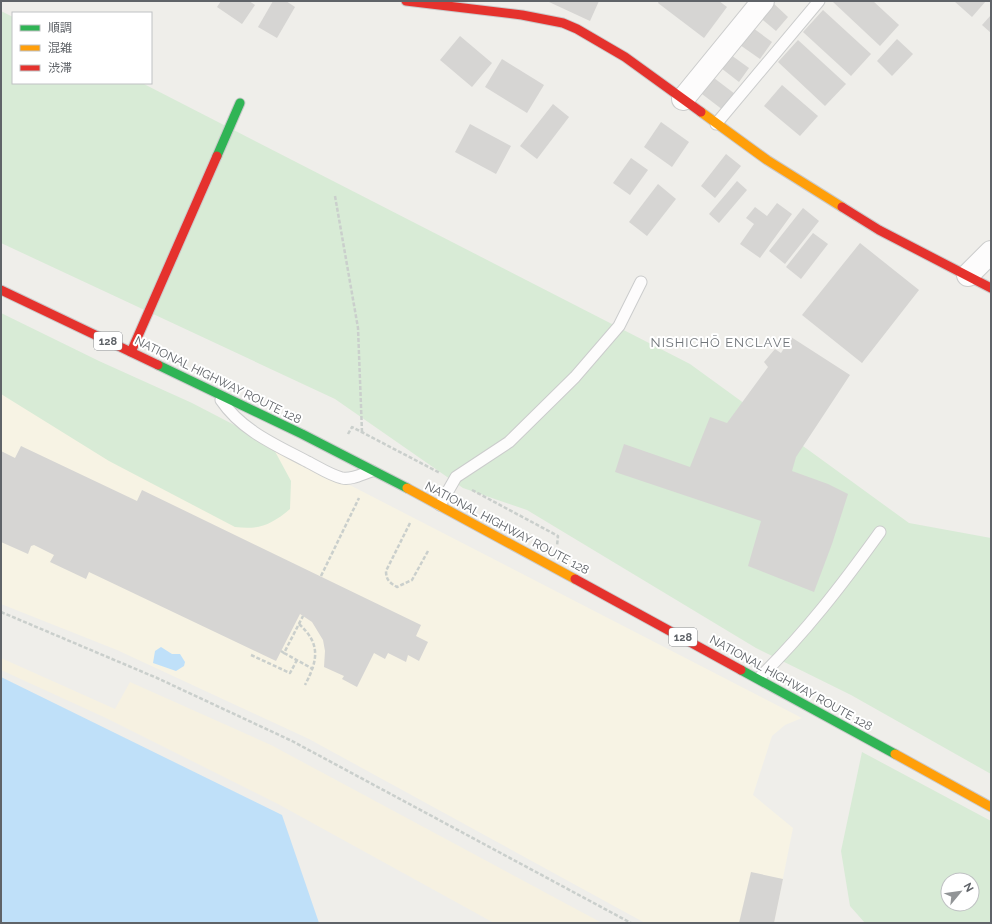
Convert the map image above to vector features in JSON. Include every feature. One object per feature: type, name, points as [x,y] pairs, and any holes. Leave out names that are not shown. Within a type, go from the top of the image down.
[{"type":"main road","points":[[406,1],[453,8],[522,15],[562,24],[587,35],[626,57],[767,160],[879,230],[991,288]]},
{"type":"main road","points":[[130,352],[240,103]]},
{"type":"main road","name":"NATIONAL HIGHWAY ROUTE 128","points":[[1,290],[216,393]]},
{"type":"main road","name":"NATIONAL HIGHWAY ROUTE 128","points":[[373,470],[758,678],[991,807]]},
{"type":"street","points":[[682,99],[763,1]]},
{"type":"street","points":[[968,275],[991,252]]},
{"type":"lane","points":[[716,124],[819,1]]},
{"type":"lane","points":[[440,505],[456,477],[509,442],[575,377],[619,326],[641,282]]},
{"type":"lane","points":[[216,393],[256,403],[282,415],[322,437],[350,458],[373,470]]},
{"type":"lane","points":[[216,393],[237,419],[253,433],[318,467],[342,478],[353,477],[373,470]]},
{"type":"lane","points":[[758,678],[796,641],[829,602],[880,532]]},
{"type":"path","points":[[335,196],[358,328],[362,432]]},
{"type":"path","points":[[346,439],[352,427],[440,473]]},
{"type":"path","points":[[472,490],[558,536],[556,546]]},
{"type":"path","points":[[321,576],[359,498]]},
{"type":"path","points":[[410,523],[386,571],[386,578],[391,584],[397,587],[412,580],[428,551]]},
{"type":"path","points":[[1,612],[157,678],[292,742],[631,923]]},
{"type":"path","points":[[303,616],[283,652],[313,669]]},
{"type":"path","points":[[299,624],[306,631],[315,645],[316,655],[313,669],[305,685]]},
{"type":"path","points":[[251,655],[290,673],[297,660]]},
{"type":"shaded area","points":[[1,315],[278,448],[802,718],[785,725],[772,736],[753,795],[793,828],[774,923],[645,923],[309,739],[117,650],[1,604]]},
{"type":"green space","points":[[1,11],[12,16],[12,84],[144,84],[690,364],[909,523],[991,538],[991,774],[851,695],[756,648],[527,510],[463,488],[335,399],[1,243]]},
{"type":"green space","points":[[1,313],[99,361],[192,403],[271,444],[291,481],[290,509],[271,523],[251,528],[235,527],[109,461],[1,394]]},
{"type":"green space","points":[[862,752],[991,821],[991,923],[865,923],[850,906],[841,851]]},
{"type":"sand","points":[[1,658],[115,709],[130,682],[271,745],[602,923],[494,923],[278,804],[106,718],[1,670]]},
{"type":"water","points":[[161,647],[172,654],[180,654],[185,662],[184,666],[176,671],[153,663],[155,651]]},
{"type":"water","points":[[1,677],[282,815],[319,923],[1,923]]},
{"type":"building","points":[[221,1],[249,1],[255,5],[242,24],[217,7]]},
{"type":"building","points":[[273,1],[286,1],[295,7],[277,38],[258,27]]},
{"type":"building","points":[[549,1],[599,1],[590,21]]},
{"type":"building","points":[[659,1],[719,1],[727,7],[704,38],[658,3]]},
{"type":"building","points":[[771,1],[788,17],[776,31],[758,16]]},
{"type":"building","points":[[832,1],[873,1],[899,25],[880,46]]},
{"type":"building","points":[[954,1],[986,1],[972,17]]},
{"type":"building","points":[[823,10],[871,54],[851,76],[803,32]]},
{"type":"building","points":[[991,15],[991,33],[982,25]]},
{"type":"building","points":[[753,28],[772,42],[760,59],[740,45]]},
{"type":"building","points":[[460,36],[492,63],[472,87],[440,60]]},
{"type":"building","points":[[897,39],[913,54],[892,76],[877,61]]},
{"type":"building","points":[[798,40],[846,84],[825,106],[778,62]]},
{"type":"building","points":[[731,55],[749,68],[739,82],[721,68]]},
{"type":"building","points":[[502,59],[544,85],[527,113],[485,87]]},
{"type":"building","points":[[714,78],[735,94],[723,110],[702,94]]},
{"type":"building","points":[[782,85],[818,116],[800,136],[764,106]]},
{"type":"building","points":[[553,104],[569,117],[537,159],[520,146]]},
{"type":"building","points":[[661,122],[689,142],[672,167],[644,147]]},
{"type":"building","points":[[470,124],[511,146],[496,174],[455,152]]},
{"type":"building","points":[[726,154],[741,166],[715,198],[701,186]]},
{"type":"building","points":[[631,158],[648,170],[630,195],[613,183]]},
{"type":"building","points":[[737,181],[747,190],[719,223],[709,214]]},
{"type":"building","points":[[658,184],[676,199],[647,236],[629,222]]},
{"type":"building","points":[[777,203],[792,214],[760,258],[740,244],[754,224],[746,218],[755,207],[767,216]]},
{"type":"building","points":[[803,208],[819,221],[785,264],[769,251]]},
{"type":"building","points":[[813,233],[828,244],[801,279],[786,267]]},
{"type":"building","points":[[860,243],[919,290],[862,363],[802,315]]},
{"type":"building","points":[[791,337],[850,375],[796,457],[792,471],[828,484],[848,494],[832,544],[814,592],[748,566],[761,521],[615,472],[624,444],[690,467],[710,417],[727,423],[768,367],[764,362],[775,349],[781,353]]},
{"type":"building","points":[[21,446],[137,501],[142,490],[421,625],[416,636],[428,642],[419,661],[408,655],[406,662],[388,653],[385,659],[374,653],[357,687],[342,679],[344,676],[324,667],[325,651],[323,640],[312,622],[300,614],[276,661],[89,572],[86,579],[50,562],[54,555],[34,545],[31,546],[28,554],[1,542],[1,451],[15,458]]},
{"type":"building","points":[[751,872],[783,879],[774,923],[739,923]]},
{"type":"traffic: fast","points":[[217,156],[240,103]]},
{"type":"traffic: fast","points":[[158,365],[302,434],[407,488]]},
{"type":"traffic: fast","points":[[741,670],[895,754]]},
{"type":"traffic: slow","points":[[701,112],[767,160],[842,207]]},
{"type":"traffic: slow","points":[[407,488],[575,579]]},
{"type":"traffic: slow","points":[[895,754],[991,807]]},
{"type":"traffic: jam","points":[[406,1],[522,15],[563,23],[577,29],[625,57],[701,112]]},
{"type":"traffic: jam","points":[[131,352],[217,156]]},
{"type":"traffic: jam","points":[[842,207],[879,230],[991,288]]},
{"type":"traffic: jam","points":[[1,290],[158,365]]},
{"type":"traffic: jam","points":[[575,579],[741,670]]},
{"type":"district","name":"NISHICHŌ ENCLAVE","points":[[721,342]]}]
